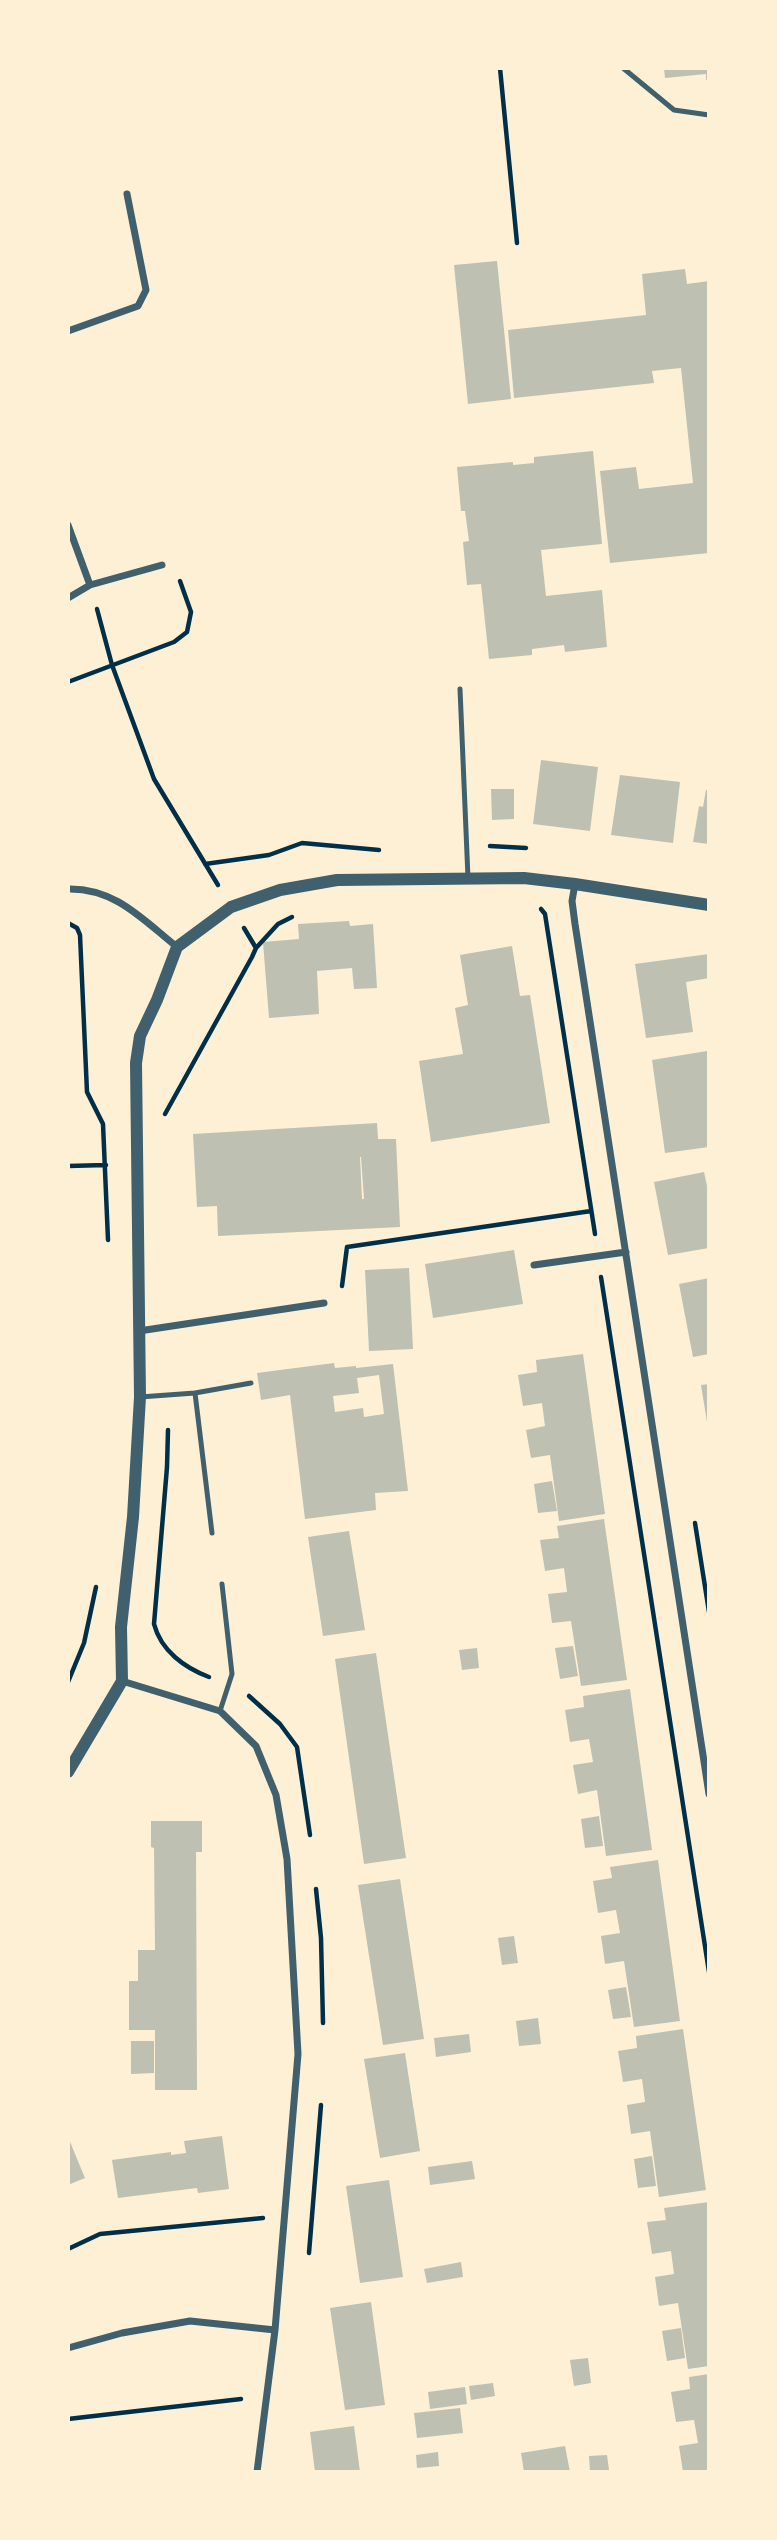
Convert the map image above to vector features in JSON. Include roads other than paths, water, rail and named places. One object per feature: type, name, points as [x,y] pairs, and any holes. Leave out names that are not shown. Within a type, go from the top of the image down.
[{"type":"street","points":[[68,331],[138,306],[146,290],[127,194]]},
{"type":"street","points":[[68,524],[90,585]]},
{"type":"street","points":[[68,598],[90,585],[162,565]]},
{"type":"street","points":[[68,1772],[72,1755],[122,1681],[121,1628],[132,1517],[139,1397],[137,1048],[177,947],[231,907],[255,897],[321,881],[524,878],[709,905]]},
{"type":"street","points":[[575,884],[572,901],[575,924],[709,1794]]},
{"type":"street","points":[[68,889],[92,889],[117,901],[177,947]]},
{"type":"street","points":[[534,1265],[626,1252]]},
{"type":"street","points":[[139,1331],[324,1303]]},
{"type":"street","points":[[122,1681],[220,1711],[256,1746],[276,1795],[287,1858],[298,2054],[275,2330],[257,2472]]},
{"type":"street","points":[[68,2348],[122,2333],[190,2321],[275,2330]]},
{"type":"lane","points":[[624,68],[674,110],[709,115]]},
{"type":"lane","points":[[460,689],[468,878]]},
{"type":"lane","points":[[139,1397],[195,1393],[251,1383]]},
{"type":"lane","points":[[195,1393],[212,1533]]},
{"type":"lane","points":[[220,1711],[232,1674],[222,1584]]}]
